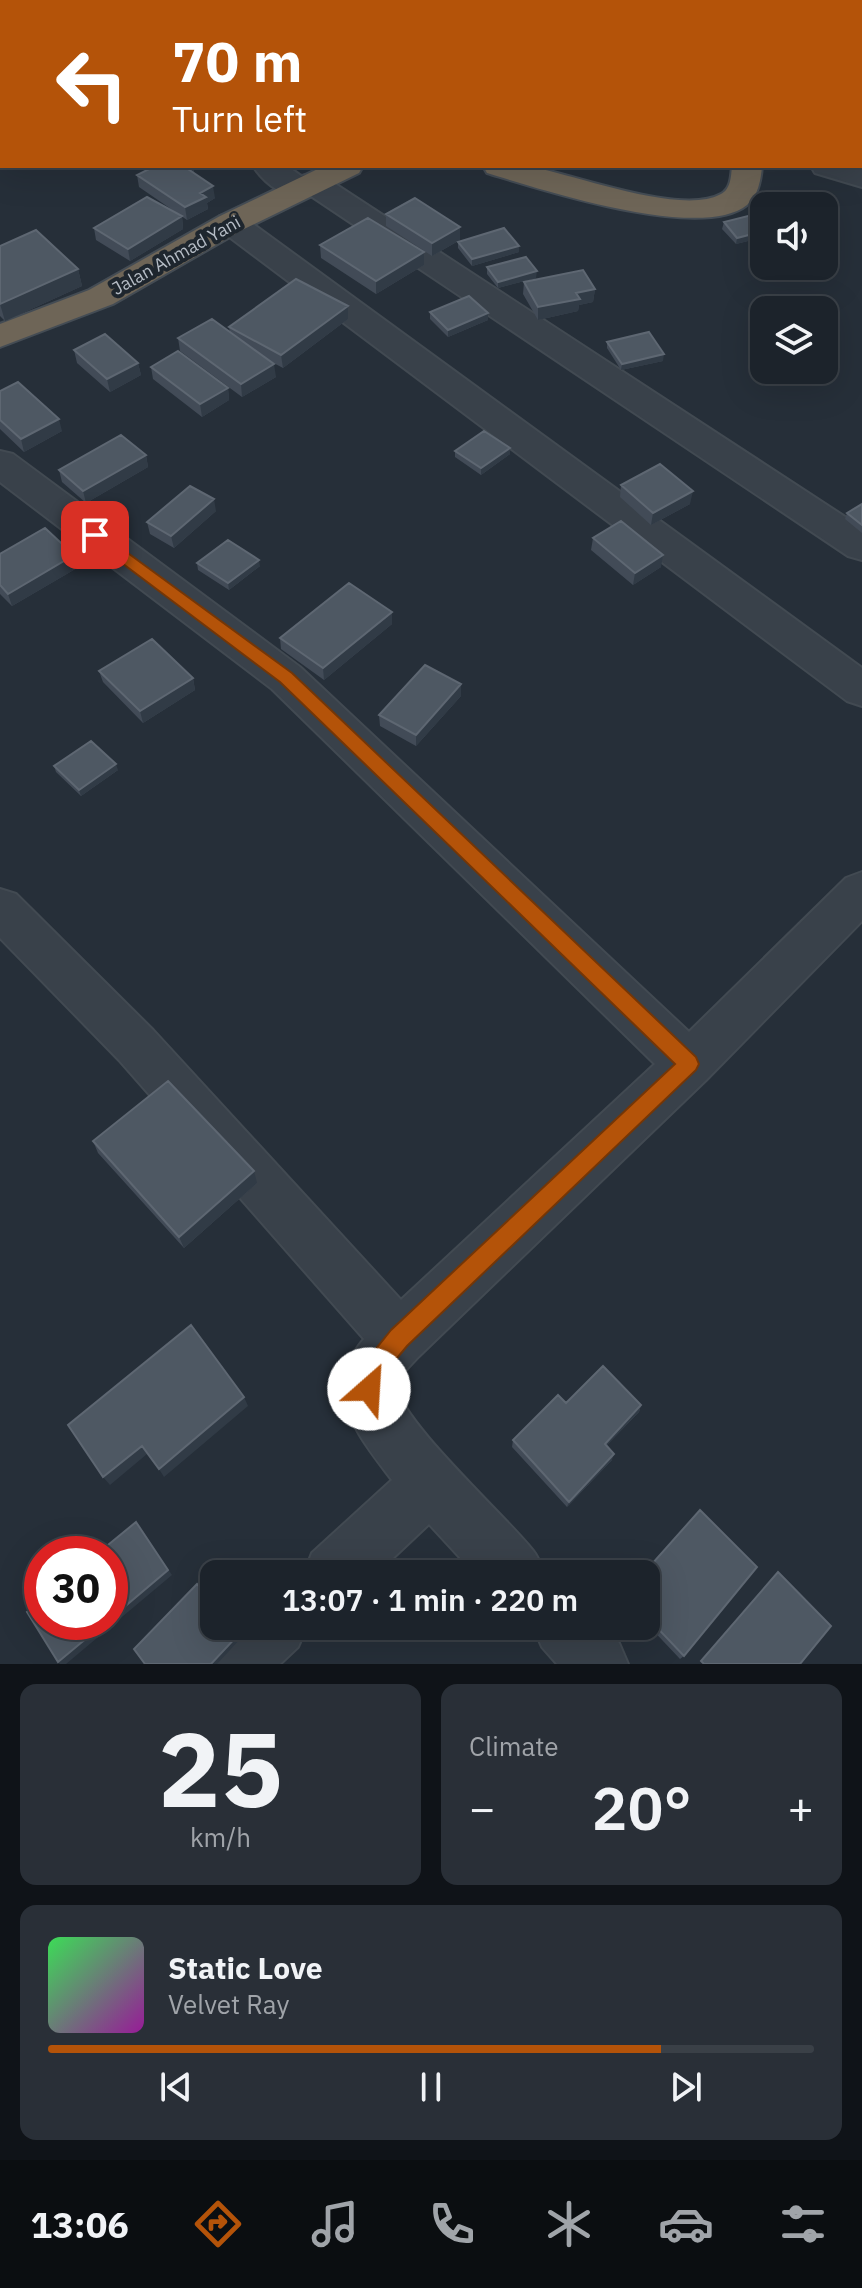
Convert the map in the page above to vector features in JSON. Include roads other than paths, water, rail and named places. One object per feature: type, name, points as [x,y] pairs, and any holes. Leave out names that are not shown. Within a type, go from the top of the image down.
[{"type":"highway","name":"Jalan Ahmad Yani","points":[[0,336],[101,297],[231,223],[344,168]]},
{"type":"highway","points":[[505,168],[608,198],[695,207],[736,199],[746,183],[747,168]]},
{"type":"street","points":[[272,168],[306,186],[862,546]]},
{"type":"street","points":[[832,168],[862,178]]},
{"type":"street","points":[[231,223],[862,690]]},
{"type":"street","points":[[0,463],[286,678],[689,1064]]},
{"type":"street","points":[[502,1560],[431,1483],[372,1406],[372,1376],[399,1338],[689,1064],[862,891]]},
{"type":"street","points":[[0,908],[136,1045],[399,1338]]},
{"type":"street","points":[[348,1560],[431,1483]]},
{"type":"street","points":[[236,1664],[262,1640]]},
{"type":"street","points":[[576,1640],[598,1664]]}]
